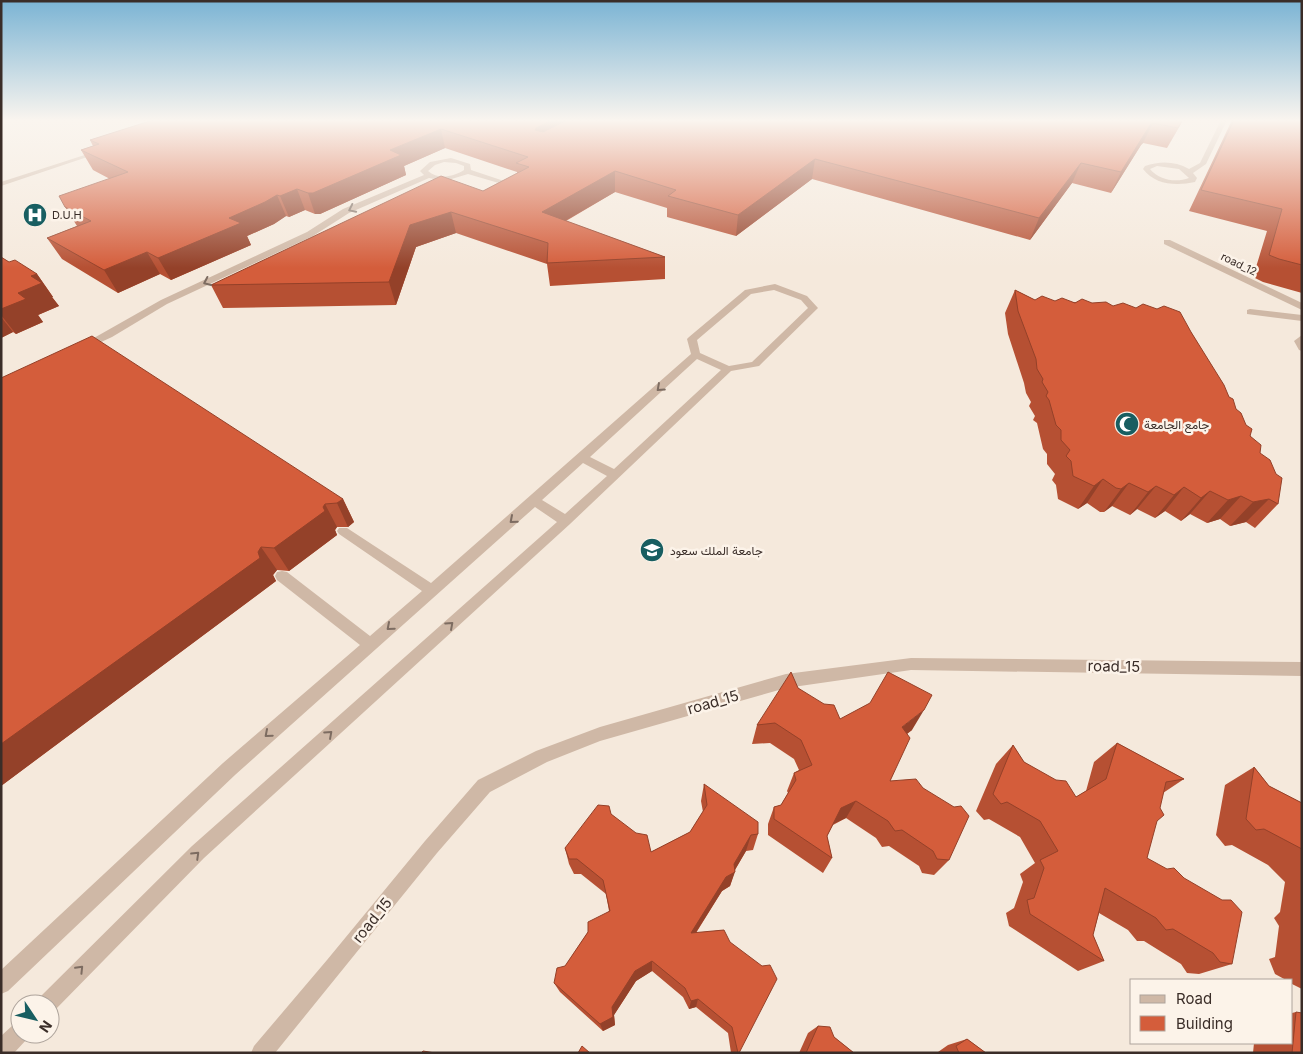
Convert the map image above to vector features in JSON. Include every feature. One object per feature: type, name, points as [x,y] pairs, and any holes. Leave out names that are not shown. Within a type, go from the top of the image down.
[{"type":"street","points":[[1,184],[46,169]]},
{"type":"street","points":[[425,169],[424,171],[429,176]]},
{"type":"street","points":[[1146,169],[1157,178],[1180,182],[1192,180],[1192,175],[1183,169]]},
{"type":"street","points":[[1189,172],[1194,169]]},
{"type":"street","points":[[76,350],[109,335],[164,302],[310,234],[346,211],[429,176],[450,178],[467,171],[509,184]]},
{"type":"street","name":"road_12","points":[[1167,242],[1302,307]]},
{"type":"street","points":[[56,994],[198,852],[566,520],[613,474],[728,369],[755,364],[813,308],[804,298],[775,288],[748,292],[692,339],[696,355]]},
{"type":"street","points":[[1250,312],[1302,318]]},
{"type":"street","points":[[1302,338],[1299,341],[1302,348]]},
{"type":"street","points":[[696,355],[728,369]]},
{"type":"street","points":[[1,984],[229,769],[534,501],[696,355]]},
{"type":"street","points":[[582,458],[613,474]]},
{"type":"street","points":[[534,501],[566,520]]},
{"type":"street","points":[[343,531],[432,591]]},
{"type":"street","points":[[282,576],[370,645]]},
{"type":"street","name":"road_15","points":[[261,1053],[334,967],[431,847],[484,786],[542,756],[600,734],[786,681],[911,664],[1302,669]]},
{"type":"street","points":[[1,1051],[10,1042]]},
{"type":"building","points":[[122,169],[368,169],[313,193],[297,189],[280,196],[277,195],[229,218],[241,223],[158,258],[147,252],[104,270],[47,238],[91,221],[65,207],[59,196],[128,172]]},
{"type":"building","points":[[525,169],[801,169],[738,215],[668,196],[676,190],[615,171],[542,212],[665,257],[547,263],[548,243],[451,212],[410,225],[389,282],[211,285],[441,176],[483,191]]},
{"type":"building","points":[[854,169],[1076,169],[1039,218]]},
{"type":"building","points":[[1108,169],[1123,169],[1121,172]]},
{"type":"building","points":[[1211,169],[1302,169],[1302,265],[1269,255],[1282,209],[1201,190]]},
{"type":"building","points":[[1,257],[9,262],[15,260],[37,274],[31,276],[42,283],[18,293],[26,299],[1,309]]},
{"type":"building","name":"جامع الجامعة","points":[[1015,290],[1035,300],[1042,296],[1055,301],[1062,298],[1075,303],[1082,299],[1092,303],[1106,302],[1113,306],[1123,303],[1136,308],[1143,304],[1157,309],[1164,306],[1180,312],[1224,385],[1229,397],[1233,399],[1236,409],[1241,413],[1246,425],[1252,429],[1250,436],[1261,445],[1260,453],[1270,460],[1276,474],[1282,478],[1278,504],[1269,499],[1253,502],[1241,496],[1228,500],[1210,491],[1201,498],[1184,487],[1174,495],[1156,486],[1148,492],[1129,483],[1121,489],[1116,488],[1103,479],[1094,486],[1073,476],[1071,461],[1066,456],[1070,450],[1061,440],[1061,430],[1056,425],[1049,400],[1046,396],[1048,392],[1037,369],[1036,359],[1018,311]]},
{"type":"building","points":[[92,336],[343,499],[337,503],[325,504],[323,507],[325,511],[274,548],[261,547],[258,552],[260,558],[1,744],[1,378]]},
{"type":"building","points":[[791,672],[798,688],[824,704],[834,705],[840,719],[870,703],[888,672],[932,695],[924,710],[902,727],[910,738],[890,781],[916,779],[923,788],[954,807],[961,806],[969,816],[949,860],[937,859],[933,851],[902,830],[895,831],[888,821],[856,801],[841,808],[827,836],[832,858],[774,819],[774,807],[781,805],[796,780],[794,773],[812,765],[801,740],[775,723],[757,725]]},
{"type":"building","points":[[1117,743],[1184,779],[1166,782],[1160,808],[1164,815],[1157,821],[1147,858],[1167,869],[1174,868],[1184,878],[1222,900],[1231,900],[1242,912],[1232,964],[1220,962],[1213,953],[1173,929],[1166,930],[1156,918],[1105,888],[1093,935],[1104,961],[1030,914],[1027,900],[1034,898],[1044,868],[1040,860],[1058,851],[1040,821],[1007,802],[1001,804],[993,794],[1013,745],[1024,762],[1056,780],[1066,781],[1076,797],[1106,779]]},
{"type":"building","points":[[1254,767],[1269,786],[1302,803],[1302,849],[1264,829],[1256,830],[1246,819]]},
{"type":"building","points":[[704,784],[758,822],[758,834],[751,835],[734,864],[735,872],[726,877],[691,933],[724,930],[730,942],[762,966],[770,965],[777,979],[739,1053],[732,1027],[698,999],[691,1001],[685,988],[652,961],[635,971],[612,1007],[613,1017],[600,1024],[554,983],[557,968],[565,966],[588,932],[588,922],[610,911],[603,880],[577,859],[569,859],[565,848],[598,805],[609,806],[611,814],[636,833],[647,835],[651,852],[690,832],[707,805]]},
{"type":"building","points":[[1296,1012],[1302,1013],[1302,1053],[1292,1053]]},
{"type":"building","points":[[818,1026],[830,1027],[834,1037],[854,1053],[806,1053]]},
{"type":"building","points":[[967,1039],[986,1053],[959,1053],[956,1046]]},
{"type":"building","points":[[582,1046],[590,1053],[578,1053]]},
{"type":"place","name":"D.U.H","points":[[35,215]]},
{"type":"place","name":"جامع الجامعة","points":[[1127,424]]},
{"type":"place","name":"جامعة الملك سعود","points":[[652,550]]}]
